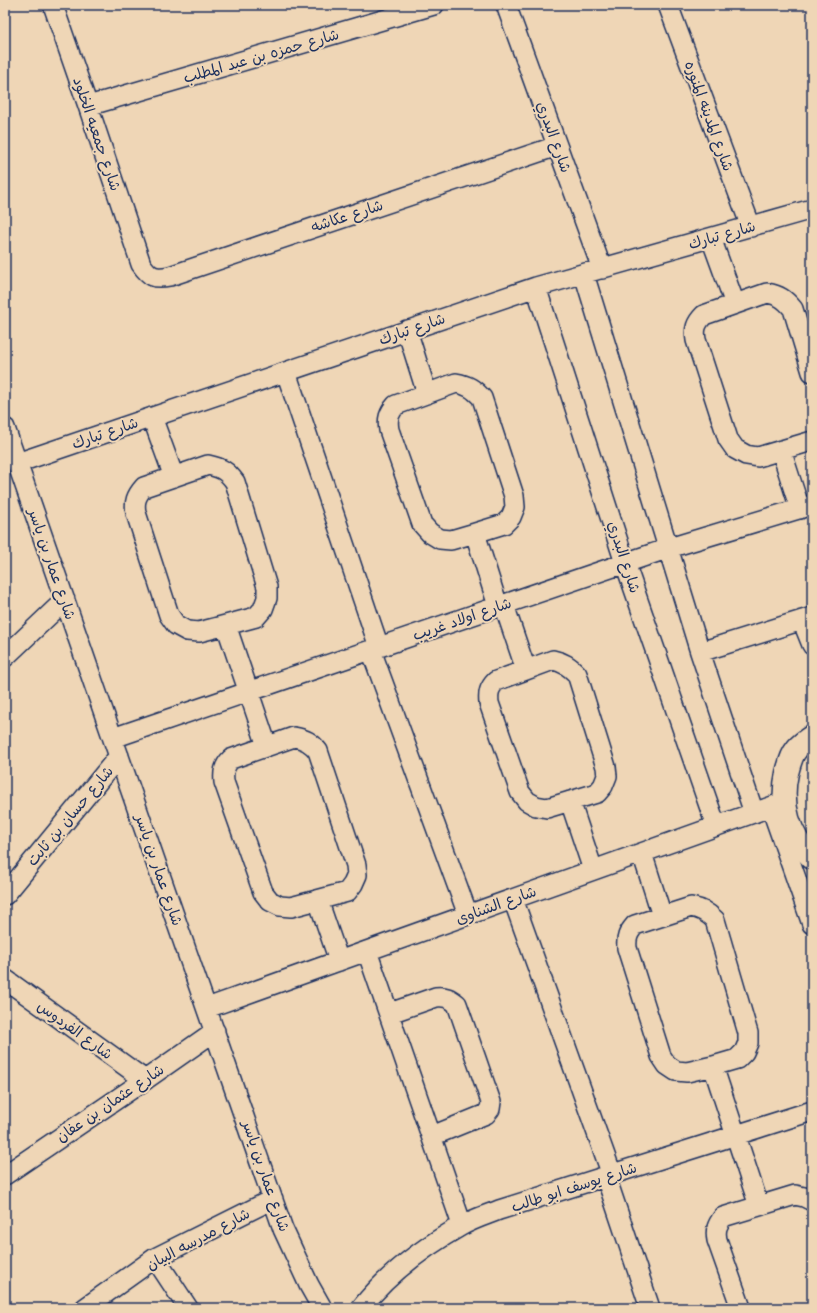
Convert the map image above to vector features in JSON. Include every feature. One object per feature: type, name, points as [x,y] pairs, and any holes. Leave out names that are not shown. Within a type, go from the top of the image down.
[{"type":"street","name":"شارع جمعيه الخلود","points":[[53,5],[141,264]]},
{"type":"street","name":"شارع حمزه بن عبد المطلب","points":[[88,106],[434,5]]},
{"type":"street","name":"شارع البدري","points":[[506,5],[557,146],[669,548],[700,652],[770,807],[812,924]]},
{"type":"street","name":"شارع المدينه المنوره","points":[[668,5],[751,227]]},
{"type":"street","name":"شارع عكاشه","points":[[141,264],[147,274],[158,278],[170,276],[557,146]]},
{"type":"street","name":"شارع تبارك","points":[[17,463],[536,287],[812,209]]},
{"type":"street","points":[[711,238],[734,304]]},
{"type":"street","name":"شارع البدري","points":[[536,287],[625,563],[716,826]]},
{"type":"street","points":[[812,372],[793,309],[786,300],[777,295],[767,293],[704,314],[697,322],[694,330],[696,340],[728,439],[736,449],[746,455],[758,457],[812,441]]},
{"type":"street","points":[[407,330],[427,394]]},
{"type":"street","points":[[286,372],[375,648],[468,915]]},
{"type":"street","points":[[456,383],[467,385],[475,390],[482,398],[514,496],[515,507],[511,517],[504,524],[452,540],[440,539],[430,533],[422,524],[389,430],[388,421],[390,412],[396,405],[427,394],[456,383]]},
{"type":"street","points":[[152,417],[174,477]]},
{"type":"street","name":"شارع عمار بن ياسر","points":[[5,428],[273,1199],[295,1257],[322,1308]]},
{"type":"street","points":[[781,450],[806,507]]},
{"type":"street","points":[[208,465],[219,467],[224,470],[235,482],[267,587],[267,598],[264,609],[256,617],[199,632],[187,631],[176,625],[169,615],[134,504],[137,494],[144,487],[174,477],[208,465]]},
{"type":"street","name":"شارع اولاد غريب","points":[[113,738],[669,548],[806,507]]},
{"type":"street","points":[[475,533],[526,670]]},
{"type":"street","points":[[5,657],[65,600]]},
{"type":"street","points":[[700,652],[807,618],[812,645]]},
{"type":"street","points":[[226,625],[267,746]]},
{"type":"street","points":[[553,660],[566,664],[576,674],[606,767],[606,776],[603,786],[596,793],[547,808],[536,806],[527,801],[520,792],[488,695],[490,687],[496,681],[526,670],[553,660]]},
{"type":"street","points":[[812,736],[796,750],[789,766],[785,784],[770,807],[789,822],[797,840],[812,858]]},
{"type":"street","points":[[294,737],[312,743],[318,751],[356,865],[357,875],[347,892],[291,907],[280,906],[270,901],[264,892],[224,782],[223,773],[225,765],[231,759],[267,746],[294,737]]},
{"type":"street","name":"شارع حسان بن ثابت","points":[[5,895],[119,756]]},
{"type":"street","points":[[570,801],[593,870]]},
{"type":"street","name":"شارع الشناوى","points":[[207,1008],[770,807]]},
{"type":"street","points":[[642,853],[662,916]]},
{"type":"street","points":[[513,899],[609,1176],[650,1308]]},
{"type":"street","points":[[318,900],[339,961]]},
{"type":"street","points":[[691,907],[700,908],[708,913],[714,920],[748,1033],[748,1043],[744,1052],[737,1059],[713,1066],[687,1072],[676,1070],[667,1065],[661,1056],[626,940],[629,931],[635,926],[691,907]]},
{"type":"street","points":[[367,951],[390,1013],[462,1225]]},
{"type":"street","name":"شارع الفردوس","points":[[5,979],[145,1080]]},
{"type":"street","points":[[390,1013],[436,997],[444,996],[457,1004],[491,1102],[490,1109],[486,1114],[432,1136]]},
{"type":"street","name":"شارع عثمان بن عفان","points":[[8,1167],[145,1080],[215,1031]]},
{"type":"street","points":[[713,1066],[759,1206]]},
{"type":"street","name":"شارع يوسف ابو طالب","points":[[361,1308],[395,1272],[462,1225],[498,1210],[812,1112]]},
{"type":"street","points":[[741,1308],[717,1240],[715,1232],[717,1224],[723,1217],[795,1195],[812,1201]]},
{"type":"street","name":"شارع مدرسه البيان","points":[[85,1308],[156,1258],[273,1199]]},
{"type":"street","points":[[156,1258],[188,1308]]}]
